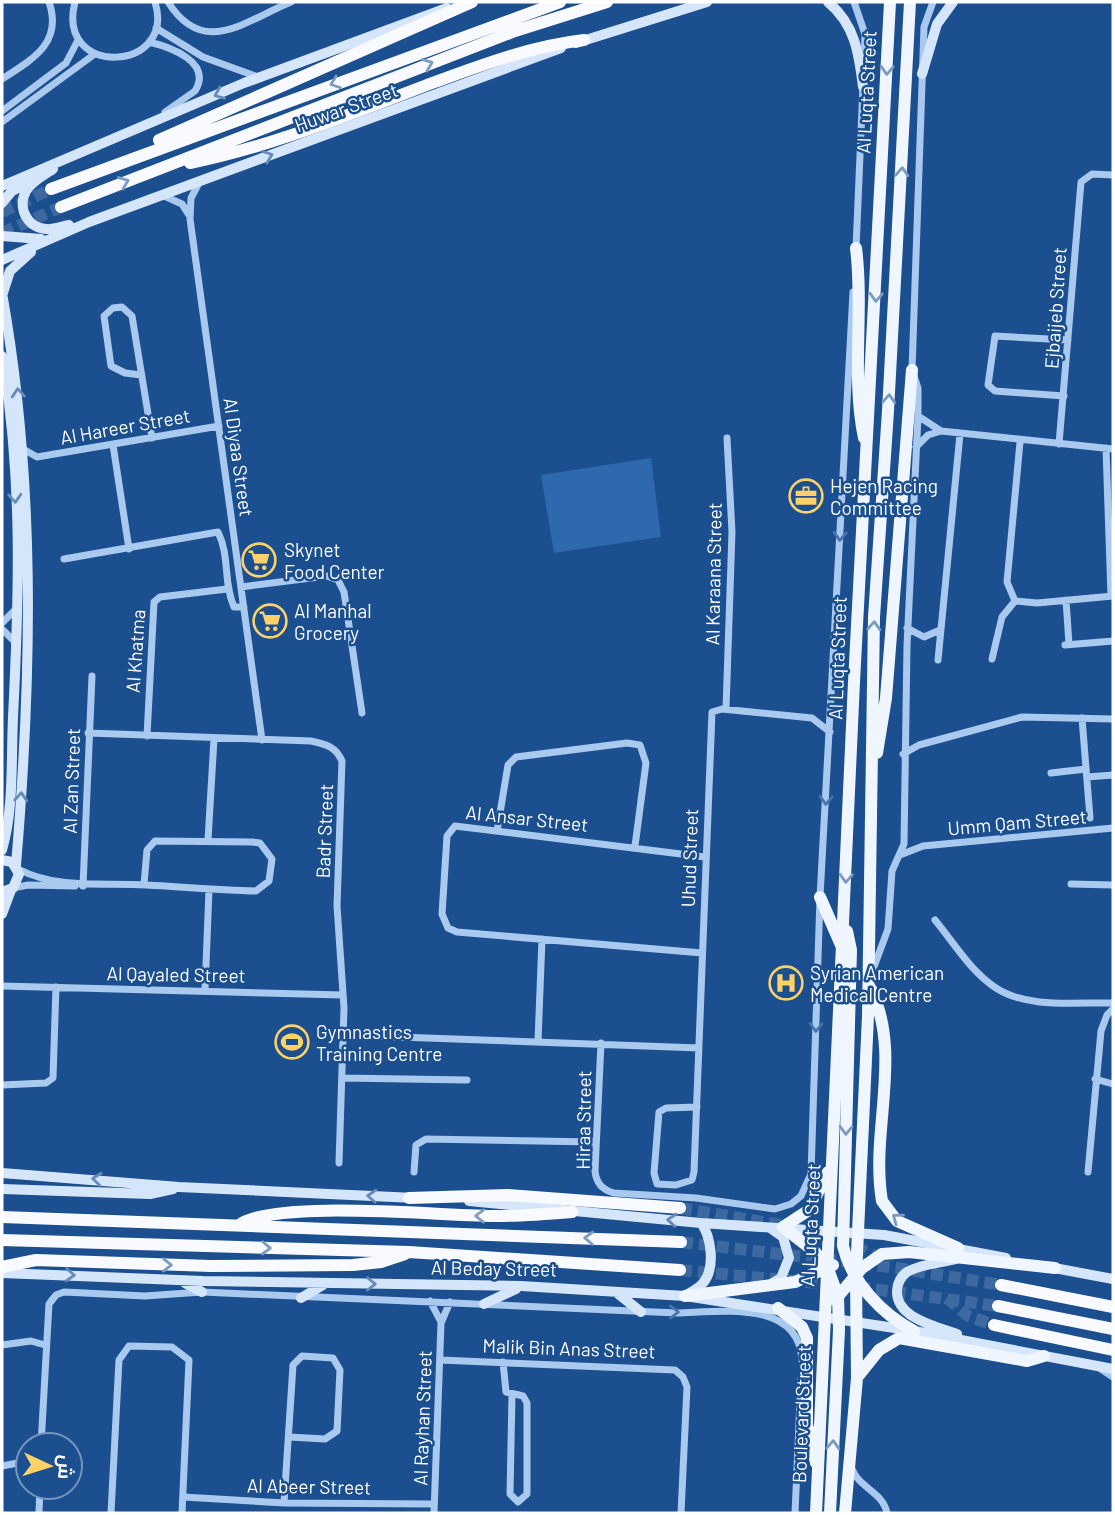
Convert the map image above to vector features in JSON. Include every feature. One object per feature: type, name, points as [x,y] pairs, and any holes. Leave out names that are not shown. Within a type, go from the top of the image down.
[{"type":"highway","points":[[85,175],[245,99],[472,2]]},
{"type":"highway","name":"Huwar Street","points":[[51,189],[560,2]]},
{"type":"highway","name":"Huwar Street","points":[[61,207],[515,31],[607,2]]},
{"type":"highway","points":[[156,170],[236,152],[529,50],[584,40]]},
{"type":"highway","points":[[409,1198],[508,1195],[680,1208]]},
{"type":"highway","points":[[240,1224],[261,1215],[291,1212],[499,1216],[572,1212]]},
{"type":"highway","name":"Al Beday Street","points":[[2,1217],[681,1242]]},
{"type":"highway","name":"Al Beday Street","points":[[2,1240],[409,1252],[680,1270]]},
{"type":"highway","points":[[2,1267],[36,1260],[211,1266],[353,1265],[394,1259],[409,1252]]},
{"type":"highway","points":[[1001,1285],[1113,1307]]},
{"type":"highway","points":[[998,1306],[1113,1329]]},
{"type":"highway","points":[[994,1325],[1113,1350]]},
{"type":"main road","points":[[2,186],[258,78],[466,2]]},
{"type":"main road","name":"Huwar Street","points":[[2,260],[89,222],[201,180],[584,40],[707,2]]},
{"type":"main road","points":[[828,2],[848,23],[855,38],[863,87]]},
{"type":"main road","name":"Al Luqta Street","points":[[825,1317],[828,1269],[836,1230],[833,1158],[842,948],[890,2]]},
{"type":"main road","name":"Al Luqta Street","points":[[857,1322],[856,1275],[868,982],[874,617],[890,384],[910,2]]},
{"type":"main road","points":[[922,74],[937,24],[953,2]]},
{"type":"main road","points":[[2,203],[12,191],[69,158]]},
{"type":"main road","points":[[69,158],[27,189],[22,202],[24,214],[36,226],[47,229],[89,222]]},
{"type":"main road","points":[[2,177],[37,172]]},
{"type":"main road","points":[[2,236],[23,240],[50,238]]},
{"type":"main road","points":[[2,914],[9,890],[19,880],[17,867],[30,603],[23,449],[16,372],[2,295],[10,271],[50,238]]},
{"type":"main road","points":[[856,248],[859,288],[859,407],[868,451]]},
{"type":"main road","points":[[2,356],[14,473],[18,606],[7,814],[2,850]]},
{"type":"main road","points":[[871,781],[884,713],[912,370]]},
{"type":"main road","points":[[903,483],[915,453]]},
{"type":"main road","points":[[2,860],[17,867]]},
{"type":"main road","points":[[820,897],[842,948]]},
{"type":"main road","points":[[844,915],[851,950],[836,1230],[856,1275],[879,1306],[915,1331]]},
{"type":"main road","points":[[868,982],[882,1020],[885,1047],[882,1201],[897,1221],[958,1253]]},
{"type":"main road","points":[[783,1227],[809,1210],[833,1158]]},
{"type":"main road","points":[[2,1168],[44,1170],[61,1176]]},
{"type":"main road","points":[[2,1173],[179,1187],[516,1204],[572,1212],[701,1223],[836,1230],[1113,1279]]},
{"type":"main road","points":[[2,1189],[149,1194],[179,1187]]},
{"type":"main road","points":[[684,1296],[702,1285],[707,1275],[710,1240],[701,1223]]},
{"type":"main road","points":[[762,1287],[781,1278],[789,1258],[783,1237],[764,1226]]},
{"type":"main road","points":[[783,1227],[807,1244],[828,1269],[838,1296],[830,1513]]},
{"type":"main road","points":[[684,1296],[795,1282],[828,1269],[845,1254],[859,1233]]},
{"type":"main road","points":[[825,1317],[856,1275],[883,1254],[958,1253]]},
{"type":"main road","points":[[958,1253],[908,1271],[898,1284],[898,1301],[909,1313],[982,1343],[1113,1368]]},
{"type":"main road","name":"Al Beday Street","points":[[2,1273],[179,1281],[521,1286],[684,1296],[778,1308],[982,1343]]},
{"type":"main road","points":[[179,1281],[202,1292]]},
{"type":"main road","points":[[301,1298],[325,1284]]},
{"type":"main road","points":[[484,1304],[521,1286]]},
{"type":"main road","points":[[616,1292],[640,1312]]},
{"type":"main road","points":[[778,1308],[802,1327],[807,1338],[808,1434],[819,1469]]},
{"type":"main road","name":"Boulevard Street","points":[[816,1513],[825,1317]]},
{"type":"main road","points":[[845,1513],[857,1378],[857,1322]]},
{"type":"main road","points":[[857,1378],[871,1357],[899,1338],[1027,1361],[1044,1356]]},
{"type":"street","points":[[2,79],[29,61],[50,39],[54,17],[49,2]]},
{"type":"street","points":[[75,2],[73,23],[76,35],[93,53],[117,59],[129,56],[149,43],[156,28],[158,11],[155,2]]},
{"type":"street","points":[[168,2],[190,25],[199,30],[220,33],[239,29],[291,2]]},
{"type":"street","name":"Al Luqta Street","points":[[609,1192],[696,1198],[775,1209],[798,1199],[808,1186],[811,1174],[820,897],[856,248],[865,34],[854,2]]},
{"type":"street","name":"Al Luqta Street","points":[[868,982],[888,929],[892,871],[902,849],[904,832],[906,646],[918,416],[918,388],[912,370],[922,74],[924,27],[933,2]]},
{"type":"street","points":[[156,28],[214,62],[258,78]]},
{"type":"street","points":[[2,111],[66,63],[78,40]]},
{"type":"street","points":[[149,43],[170,47],[197,68],[199,83],[195,92],[150,123]]},
{"type":"street","points":[[2,122],[92,56]]},
{"type":"street","name":"Ejbaijeb Street","points":[[1059,444],[1080,190],[1086,176],[1113,175]]},
{"type":"street","name":"Al Diyaa Street","points":[[201,180],[191,198],[190,219],[262,740]]},
{"type":"street","points":[[158,197],[175,199],[188,211],[190,219]]},
{"type":"street","points":[[141,374],[117,371],[108,358],[104,316],[113,309],[122,307],[132,316],[152,438]]},
{"type":"street","points":[[1064,396],[995,391],[988,385],[995,336],[1068,340]]},
{"type":"street","points":[[918,416],[941,431],[1020,442],[1110,449],[1112,596],[1014,601]]},
{"type":"street","name":"Al Hareer Street","points":[[23,449],[37,457],[219,426]]},
{"type":"street","points":[[915,453],[928,435],[941,431]]},
{"type":"street","points":[[938,660],[960,434]]},
{"type":"street","name":"Al Karaana Street","points":[[726,709],[732,532],[727,438]]},
{"type":"street","points":[[1014,601],[1007,582],[1020,442]]},
{"type":"street","points":[[113,445],[129,549]]},
{"type":"street","name":"Al Hareer Street","points":[[24,473],[37,457]]},
{"type":"street","points":[[64,559],[218,532],[227,550],[227,589],[234,607],[244,607]]},
{"type":"street","points":[[241,587],[327,576],[338,580],[344,592],[362,713]]},
{"type":"street","name":"Al Khatma","points":[[147,736],[153,602],[160,597],[227,589]]},
{"type":"street","points":[[1066,600],[1067,645],[1113,641]]},
{"type":"street","points":[[992,659],[1002,617],[1014,601]]},
{"type":"street","points":[[2,623],[18,606]]},
{"type":"street","points":[[907,627],[939,645]]},
{"type":"street","points":[[2,629],[17,644]]},
{"type":"street","points":[[906,646],[940,630]]},
{"type":"street","name":"Al Zan Street","points":[[81,886],[92,676]]},
{"type":"street","points":[[812,719],[824,714],[832,705]]},
{"type":"street","points":[[726,709],[812,719],[830,732]]},
{"type":"street","name":"Uhud Street","points":[[696,1107],[663,1108],[659,1112],[654,1173],[657,1184],[676,1185],[692,1180],[696,1107],[699,1048],[711,718],[715,710],[726,709]]},
{"type":"street","points":[[904,754],[923,744],[1021,718],[1113,719]]},
{"type":"street","points":[[1082,718],[1090,818]]},
{"type":"street","name":"Badr Street","points":[[88,733],[326,744],[339,754],[342,761],[337,920],[343,995],[339,1163]]},
{"type":"street","points":[[904,736],[923,744]]},
{"type":"street","points":[[208,840],[214,740]]},
{"type":"street","points":[[497,831],[508,765],[516,757],[627,743],[640,745],[646,763],[635,846]]},
{"type":"street","points":[[1051,773],[1113,775]]},
{"type":"street","name":"Al Ansar Street","points":[[702,953],[457,932],[444,924],[442,914],[448,832],[459,826],[635,846],[705,857]]},
{"type":"street","name":"Umm Qam Street","points":[[904,832],[913,844],[923,846],[1113,828]]},
{"type":"street","points":[[9,890],[28,885],[144,884],[256,891],[269,881],[272,859],[260,843],[163,840],[150,844],[144,884]]},
{"type":"street","name":"Umm Qam Street","points":[[897,858],[923,846]]},
{"type":"street","points":[[17,867],[36,877],[81,886]]},
{"type":"street","points":[[1071,884],[1113,885]]},
{"type":"street","points":[[205,990],[209,890]]},
{"type":"street","points":[[935,920],[974,968],[1007,995],[1036,1001],[1113,1003]]},
{"type":"street","points":[[538,1041],[542,939]]},
{"type":"street","name":"Al Qayaled Street","points":[[4,983],[56,987],[343,995]]},
{"type":"street","points":[[2,1086],[46,1083],[53,1078],[56,987]]},
{"type":"street","points":[[1088,1172],[1095,1083],[1104,1021],[1113,1009]]},
{"type":"street","points":[[343,1035],[699,1048]]},
{"type":"street","name":"Hiraa Street","points":[[601,1043],[595,1171],[600,1186],[609,1192]]},
{"type":"street","points":[[343,1078],[467,1080]]},
{"type":"street","points":[[1095,1083],[1113,1084]]},
{"type":"street","points":[[414,1172],[416,1145],[426,1139],[596,1142]]},
{"type":"street","name":"Al Beday Street","points":[[45,1345],[49,1304],[56,1295],[64,1293],[145,1296],[202,1292],[640,1312],[681,1313],[705,1310],[765,1316],[781,1321],[795,1334]]},
{"type":"street","name":"Al Rayhan Street","points":[[430,1301],[441,1323]]},
{"type":"street","name":"Al Rayhan Street","points":[[434,1509],[441,1323],[450,1302]]},
{"type":"street","name":"Boulevard Street","points":[[795,1334],[802,1360],[795,1513]]},
{"type":"street","points":[[2,1345],[31,1341],[45,1345],[42,1431]]},
{"type":"street","points":[[111,1513],[119,1360],[129,1346],[172,1347],[189,1360],[182,1513]]},
{"type":"street","points":[[284,1503],[289,1437],[295,1362],[306,1355],[333,1358],[340,1370],[337,1431],[325,1439],[289,1437]]},
{"type":"street","name":"Malik Bin Anas Street","points":[[440,1360],[664,1367],[679,1373],[687,1387],[681,1513]]},
{"type":"street","points":[[503,1363],[504,1389],[512,1395],[523,1396],[527,1403],[527,1494],[518,1503],[510,1494],[512,1395]]},
{"type":"street","points":[[1098,1366],[1113,1377]]},
{"type":"street","points":[[850,1465],[859,1480],[884,1503],[887,1513]]},
{"type":"street","name":"Al Abeer Street","points":[[183,1497],[434,1509]]},
{"type":"shaded area","points":[[651,458],[661,537],[554,553],[541,475]]},
{"type":"tunnel","points":[[2,212],[51,189]]},
{"type":"tunnel","points":[[2,233],[61,207]]},
{"type":"tunnel","points":[[680,1208],[782,1225]]},
{"type":"tunnel","points":[[821,1234],[857,1247],[884,1261]]},
{"type":"tunnel","points":[[681,1242],[897,1268],[1001,1285]]},
{"type":"tunnel","points":[[680,1270],[836,1285]]},
{"type":"tunnel","points":[[858,1287],[998,1306]]},
{"type":"tunnel","points":[[947,1298],[968,1316],[994,1325]]},
{"type":"place","name":"Hejen Racing Committee","points":[[806,496]]},
{"type":"place","name":"Skynet Food Center","points":[[259,560]]},
{"type":"place","name":"Al Manhal Grocery","points":[[270,621]]},
{"type":"place","name":"Syrian American Medical Centre","points":[[786,983]]},
{"type":"place","name":"Gymnastics Training Centre","points":[[292,1042]]}]
